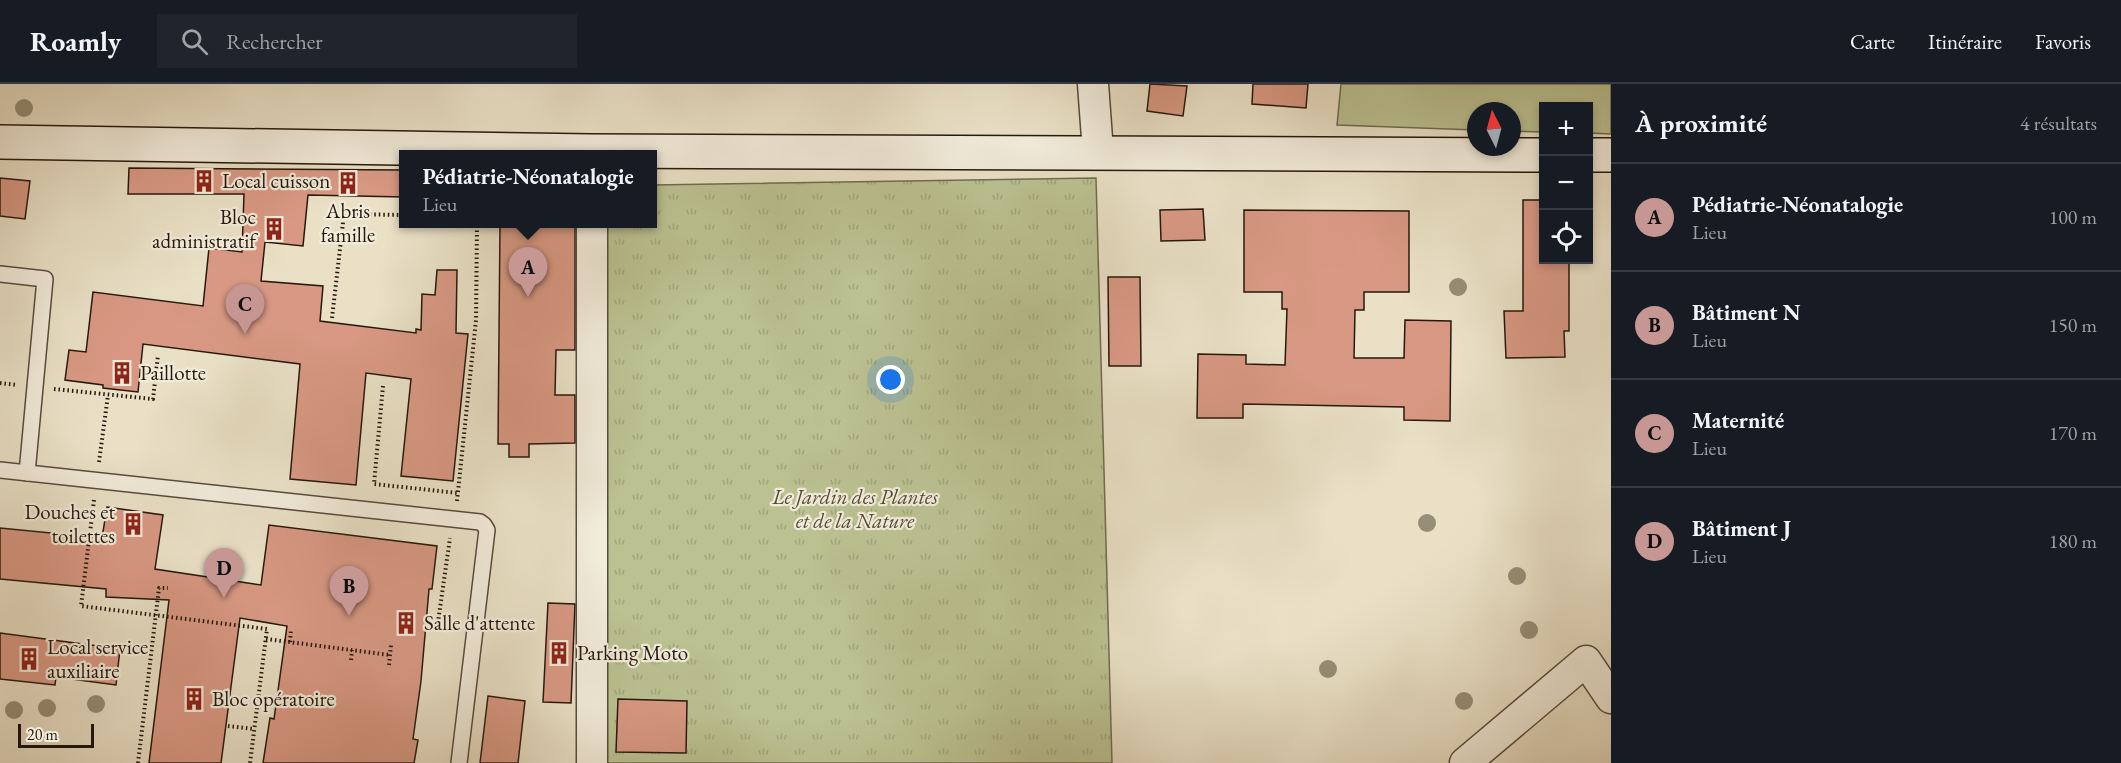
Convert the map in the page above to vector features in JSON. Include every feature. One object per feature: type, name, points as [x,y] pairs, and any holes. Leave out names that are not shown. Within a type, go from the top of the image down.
[{"type":"main road","points":[[0,142],[430,150]]},
{"type":"main road","points":[[657,153],[1098,152],[1539,155]]},
{"type":"main road","points":[[1593,155],[1611,155]]},
{"type":"street","points":[[1093,84],[1098,152]]},
{"type":"street","points":[[592,228],[592,763]]},
{"type":"street","points":[[1465,763],[1586,662],[1611,698]]},
{"type":"lane","points":[[0,274],[45,279],[27,473]]},
{"type":"lane","points":[[0,470],[480,522],[487,530],[459,763]]},
{"type":"path","points":[[332,318],[344,214],[399,215]]},
{"type":"path","points":[[430,626],[438,629],[453,518],[459,493],[476,320],[477,228]]},
{"type":"path","points":[[0,383],[153,399],[158,355]]},
{"type":"path","points":[[383,386],[374,484],[459,493]]},
{"type":"path","points":[[108,395],[81,606],[267,629],[250,763]]},
{"type":"path","points":[[138,763],[159,588],[168,588]]},
{"type":"path","points":[[290,642],[291,629]]},
{"type":"path","points":[[266,639],[390,655]]},
{"type":"path","points":[[389,665],[391,645]]},
{"type":"path","points":[[351,660],[352,650]]},
{"type":"path","points":[[228,726],[254,729]]},
{"type":"green space","points":[[1341,84],[1611,84],[1611,134],[1593,133],[1593,102],[1539,102],[1539,132],[1521,131],[1521,102],[1467,102],[1467,130],[1337,125]]},
{"type":"green space","name":"Le Jardin des Plantes et de la Nature","points":[[1096,178],[1112,763],[607,763],[603,228],[657,228],[657,185]]},
{"type":"building","points":[[1150,84],[1187,86],[1183,116],[1147,111]]},
{"type":"building","points":[[1253,84],[1308,84],[1306,108],[1252,104]]},
{"type":"building","points":[[129,168],[399,170],[399,197],[308,195],[303,246],[265,242],[261,281],[323,286],[320,321],[416,333],[416,329],[421,330],[422,294],[435,295],[437,270],[457,270],[456,333],[468,334],[453,481],[401,476],[411,379],[366,373],[356,485],[290,479],[300,364],[143,344],[138,392],[65,380],[69,350],[86,352],[93,292],[203,306],[209,248],[242,252],[244,194],[128,194]]},
{"type":"building","points":[[0,178],[30,181],[25,219],[0,216]]},
{"type":"building","points":[[1523,200],[1539,200],[1539,264],[1569,264],[1569,331],[1564,331],[1565,357],[1506,358],[1504,311],[1523,311]]},
{"type":"building","points":[[1203,209],[1205,240],[1161,241],[1160,210]]},
{"type":"building","points":[[1244,210],[1409,211],[1409,292],[1364,292],[1364,310],[1355,310],[1354,358],[1404,358],[1405,320],[1451,321],[1450,421],[1404,420],[1404,407],[1243,404],[1243,418],[1197,418],[1198,354],[1246,355],[1246,364],[1285,365],[1287,309],[1282,309],[1282,292],[1244,292]]},
{"type":"building","points":[[500,228],[575,228],[575,350],[556,350],[555,395],[575,395],[575,443],[529,444],[529,457],[509,457],[509,444],[498,444]]},
{"type":"building","points":[[1108,277],[1140,277],[1141,366],[1109,366]]},
{"type":"building","points":[[107,507],[163,515],[155,569],[261,585],[269,525],[437,546],[432,589],[429,589],[421,681],[413,739],[418,740],[414,763],[263,763],[270,718],[274,719],[287,626],[240,618],[221,763],[149,763],[169,600],[106,597],[106,589],[0,579],[0,528],[102,538]]},
{"type":"building","name":"Parking Moto","points":[[548,603],[575,604],[571,703],[543,702]]},
{"type":"building","points":[[0,633],[120,649],[116,685],[56,677],[55,685],[0,679]]},
{"type":"building","points":[[488,696],[525,701],[518,763],[480,763]]},
{"type":"building","points":[[618,699],[687,701],[686,753],[616,752]]},
{"type":"place","name":"Local cuisson","points":[[204,181]]},
{"type":"place","name":"Abris famille","points":[[348,183]]},
{"type":"place","name":"Bloc administratif","points":[[274,229]]},
{"type":"place","name":"Pédiatrie-Néonatalogie","points":[[528,297]]},
{"type":"place","name":"Maternité","points":[[245,334]]},
{"type":"place","name":"Paillotte","points":[[122,373]]},
{"type":"place","name":"Douches et toilettes","points":[[133,524]]},
{"type":"place","name":"Bâtiment J","points":[[224,598]]},
{"type":"place","name":"Bâtiment N","points":[[349,616]]},
{"type":"place","name":"Salle d'attente","points":[[406,623]]},
{"type":"place","name":"Parking Moto","points":[[559,653]]},
{"type":"place","name":"Local service auxiliaire","points":[[29,659]]},
{"type":"place","name":"Bloc opératoire","points":[[194,699]]}]
